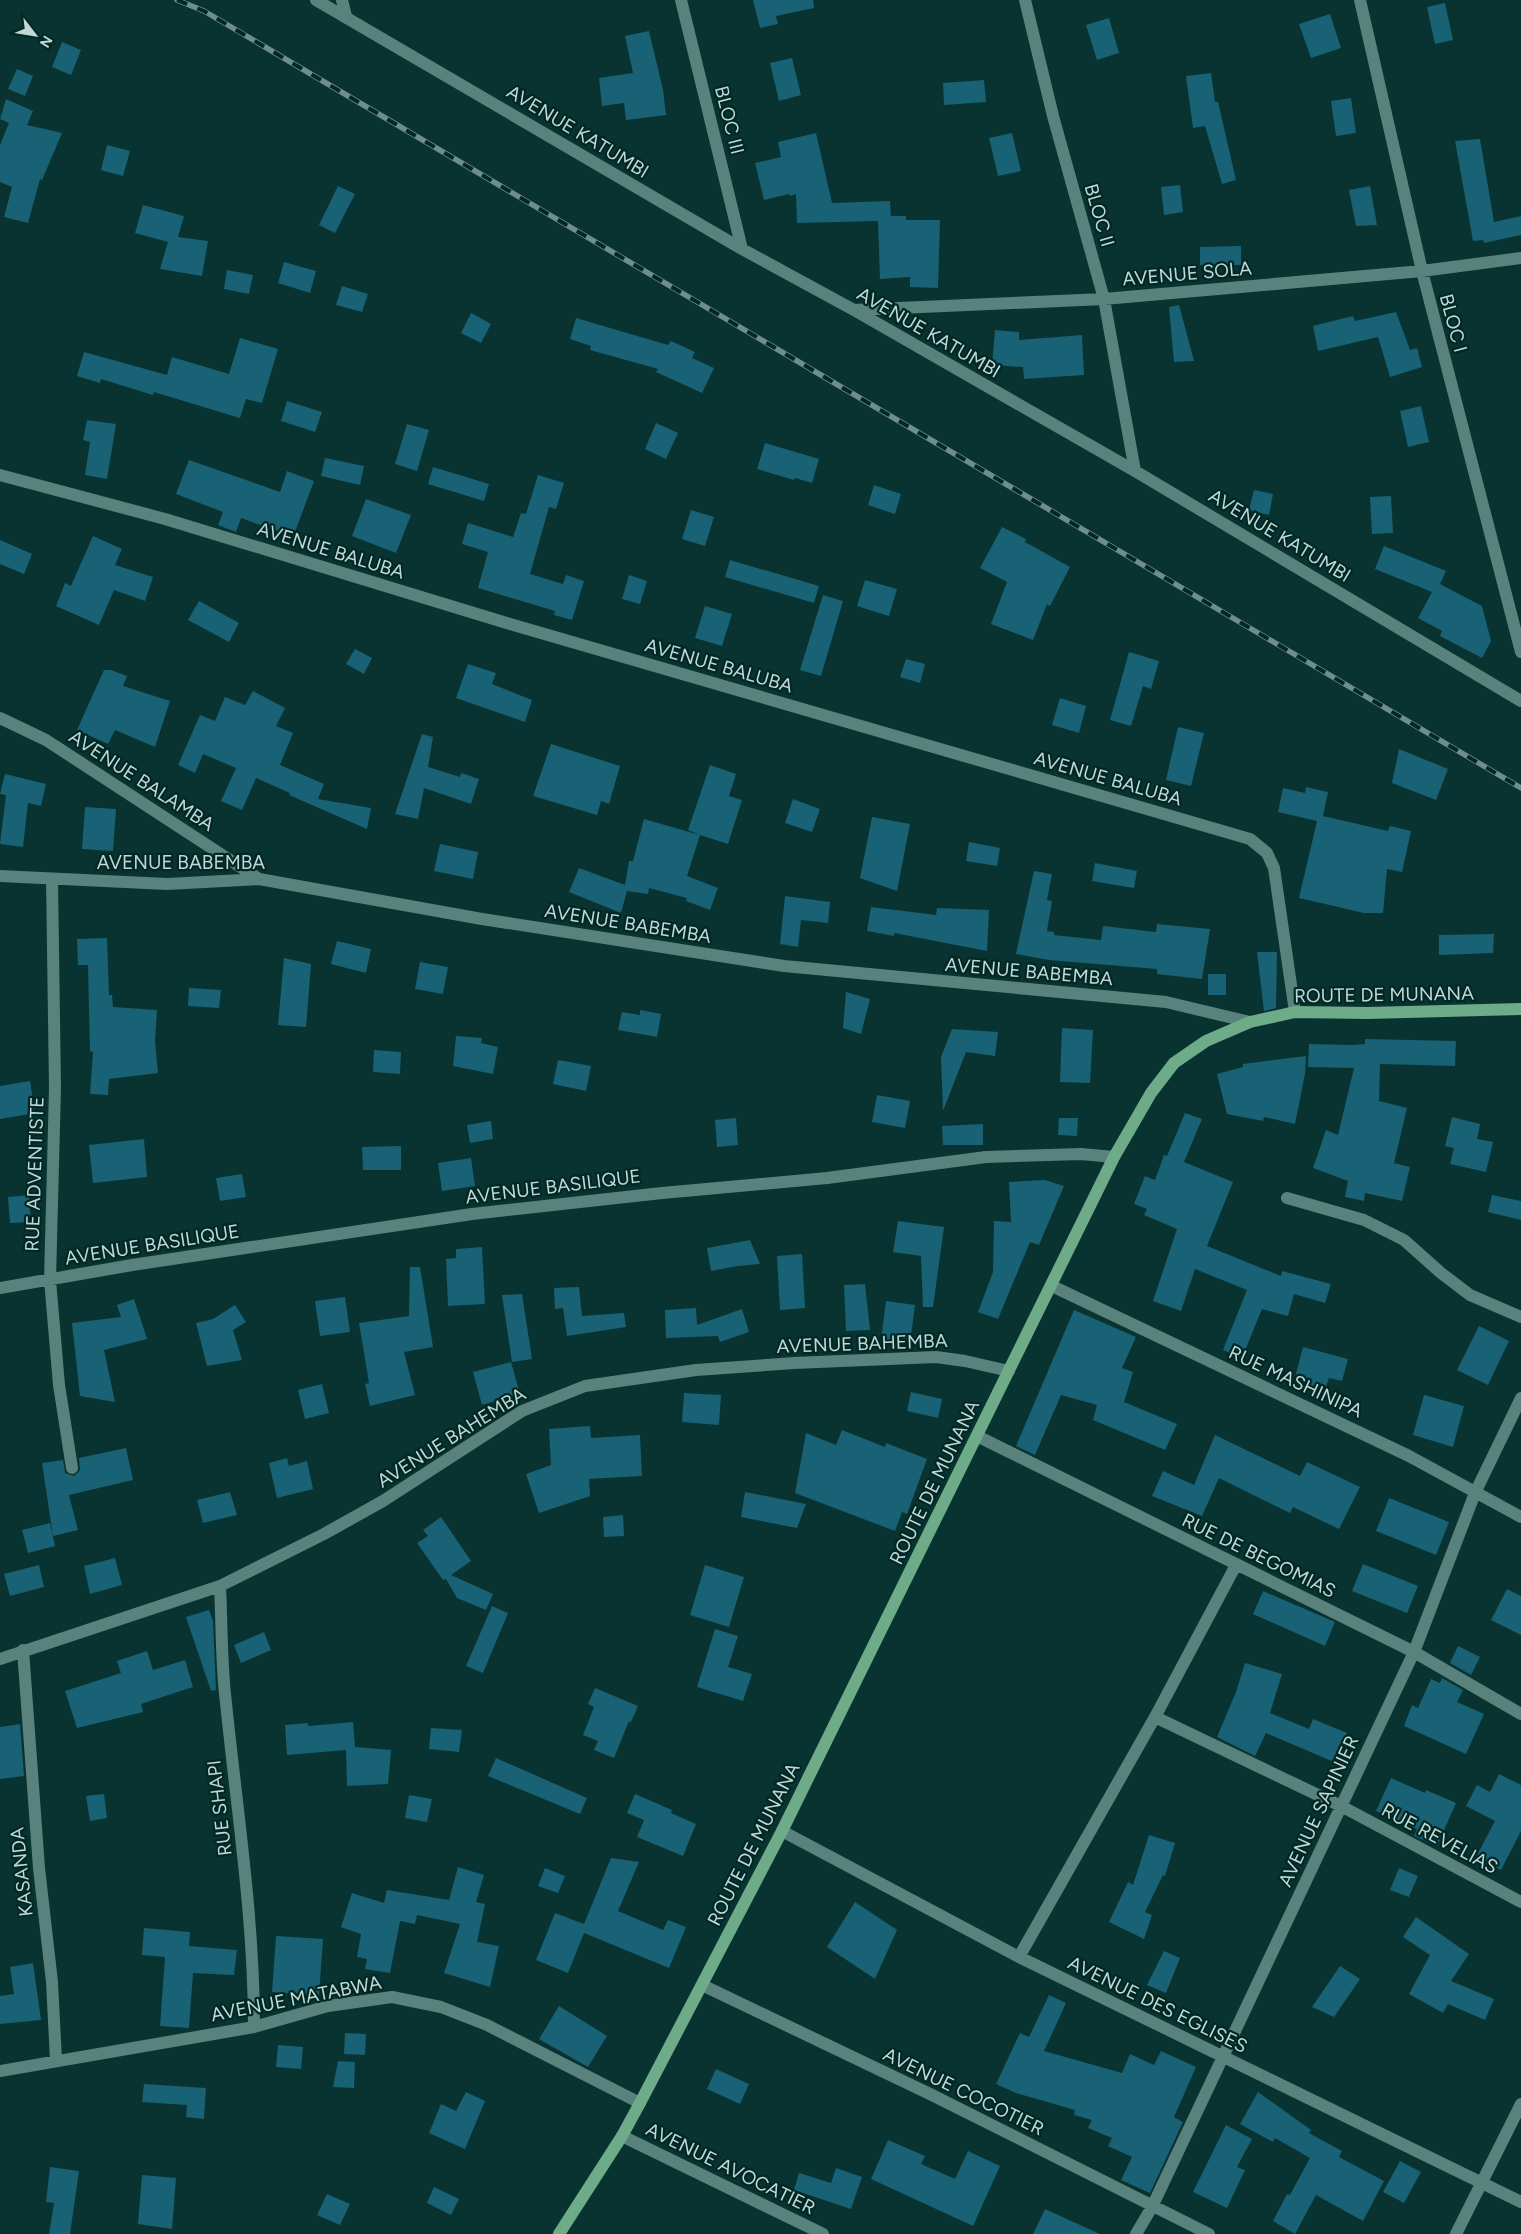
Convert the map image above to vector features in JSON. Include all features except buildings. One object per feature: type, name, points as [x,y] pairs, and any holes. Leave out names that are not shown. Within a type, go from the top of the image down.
[{"type":"main road","name":"ROUTE DE MUNANA","points":[[559,2234],[622,2136],[702,1985],[782,1831],[1114,1157],[1151,1093],[1174,1063],[1206,1041],[1250,1022],[1295,1012],[1368,1013],[1521,1009]]},
{"type":"street","name":"AVENUE KATUMBI","points":[[316,0],[742,249],[854,310],[1135,471],[1521,701]]},
{"type":"street","points":[[342,0],[346,16]]},
{"type":"street","name":"BLOC III","points":[[681,0],[742,249]]},
{"type":"street","name":"BLOC II","points":[[1025,0],[1053,116],[1104,299],[1135,471]]},
{"type":"street","name":"BLOC I","points":[[1360,0],[1422,271],[1521,652]]},
{"type":"street","name":"AVENUE SOLA","points":[[854,310],[1104,299],[1422,271],[1521,258]]},
{"type":"street","name":"AVENUE BALUBA","points":[[0,475],[164,519],[510,624],[1250,839],[1267,853],[1274,868],[1295,1012]]},
{"type":"street","name":"AVENUE BALAMBA","points":[[0,718],[46,740],[260,879]]},
{"type":"street","name":"AVENUE BABEMBA","points":[[0,876],[167,884],[260,879],[482,919],[784,966],[1166,1002],[1250,1022]]},
{"type":"street","name":"RUE ADVENTISTE","points":[[52,879],[55,1088],[50,1280],[59,1385],[72,1468]]},
{"type":"street","name":"AVENUE BASILIQUE","points":[[0,1288],[132,1265],[472,1214],[662,1193],[827,1178],[986,1157],[1081,1154],[1114,1157]]},
{"type":"street","points":[[1288,1198],[1364,1220],[1404,1240],[1441,1274],[1470,1295],[1521,1317]]},
{"type":"street","name":"RUE MASHINIPA","points":[[1052,1286],[1410,1456],[1521,1517]]},
{"type":"street","name":"AVENUE BAHEMBA","points":[[0,1659],[22,1650],[220,1586],[324,1534],[383,1501],[522,1411],[585,1386],[696,1370],[794,1363],[936,1357],[965,1361],[1008,1371]]},
{"type":"street","name":"AVENUE SAPINIER","points":[[1136,2234],[1152,2207],[1414,1652],[1475,1493],[1521,1398]]},
{"type":"street","name":"RUE DE BEGOMIAS","points":[[978,1436],[1414,1652],[1521,1714]]},
{"type":"street","points":[[1019,1957],[1155,1717],[1236,1565]]},
{"type":"street","name":"RUE SHAPI","points":[[220,1586],[225,1701],[243,1837],[252,1951],[254,2027]]},
{"type":"street","name":"KASANDA","points":[[22,1650],[39,1868],[52,1982],[56,2060]]},
{"type":"street","name":"RUE REVELIAS","points":[[1155,1717],[1341,1806],[1521,1902]]},
{"type":"street","name":"AVENUE DES EGLISES","points":[[782,1831],[1019,1957],[1521,2202]]},
{"type":"street","name":"AVENUE COCOTIER","points":[[702,1985],[930,2094],[1209,2234]]},
{"type":"street","name":"AVENUE MATABWA","points":[[0,2071],[254,2027],[328,2006],[392,1997],[441,2007],[487,2025],[640,2103]]},
{"type":"street","points":[[1456,2234],[1521,2104]]},
{"type":"street","name":"AVENUE AVOCATIER","points":[[622,2136],[823,2234]]},
{"type":"railway","points":[[177,0],[204,11],[1521,788]]}]
